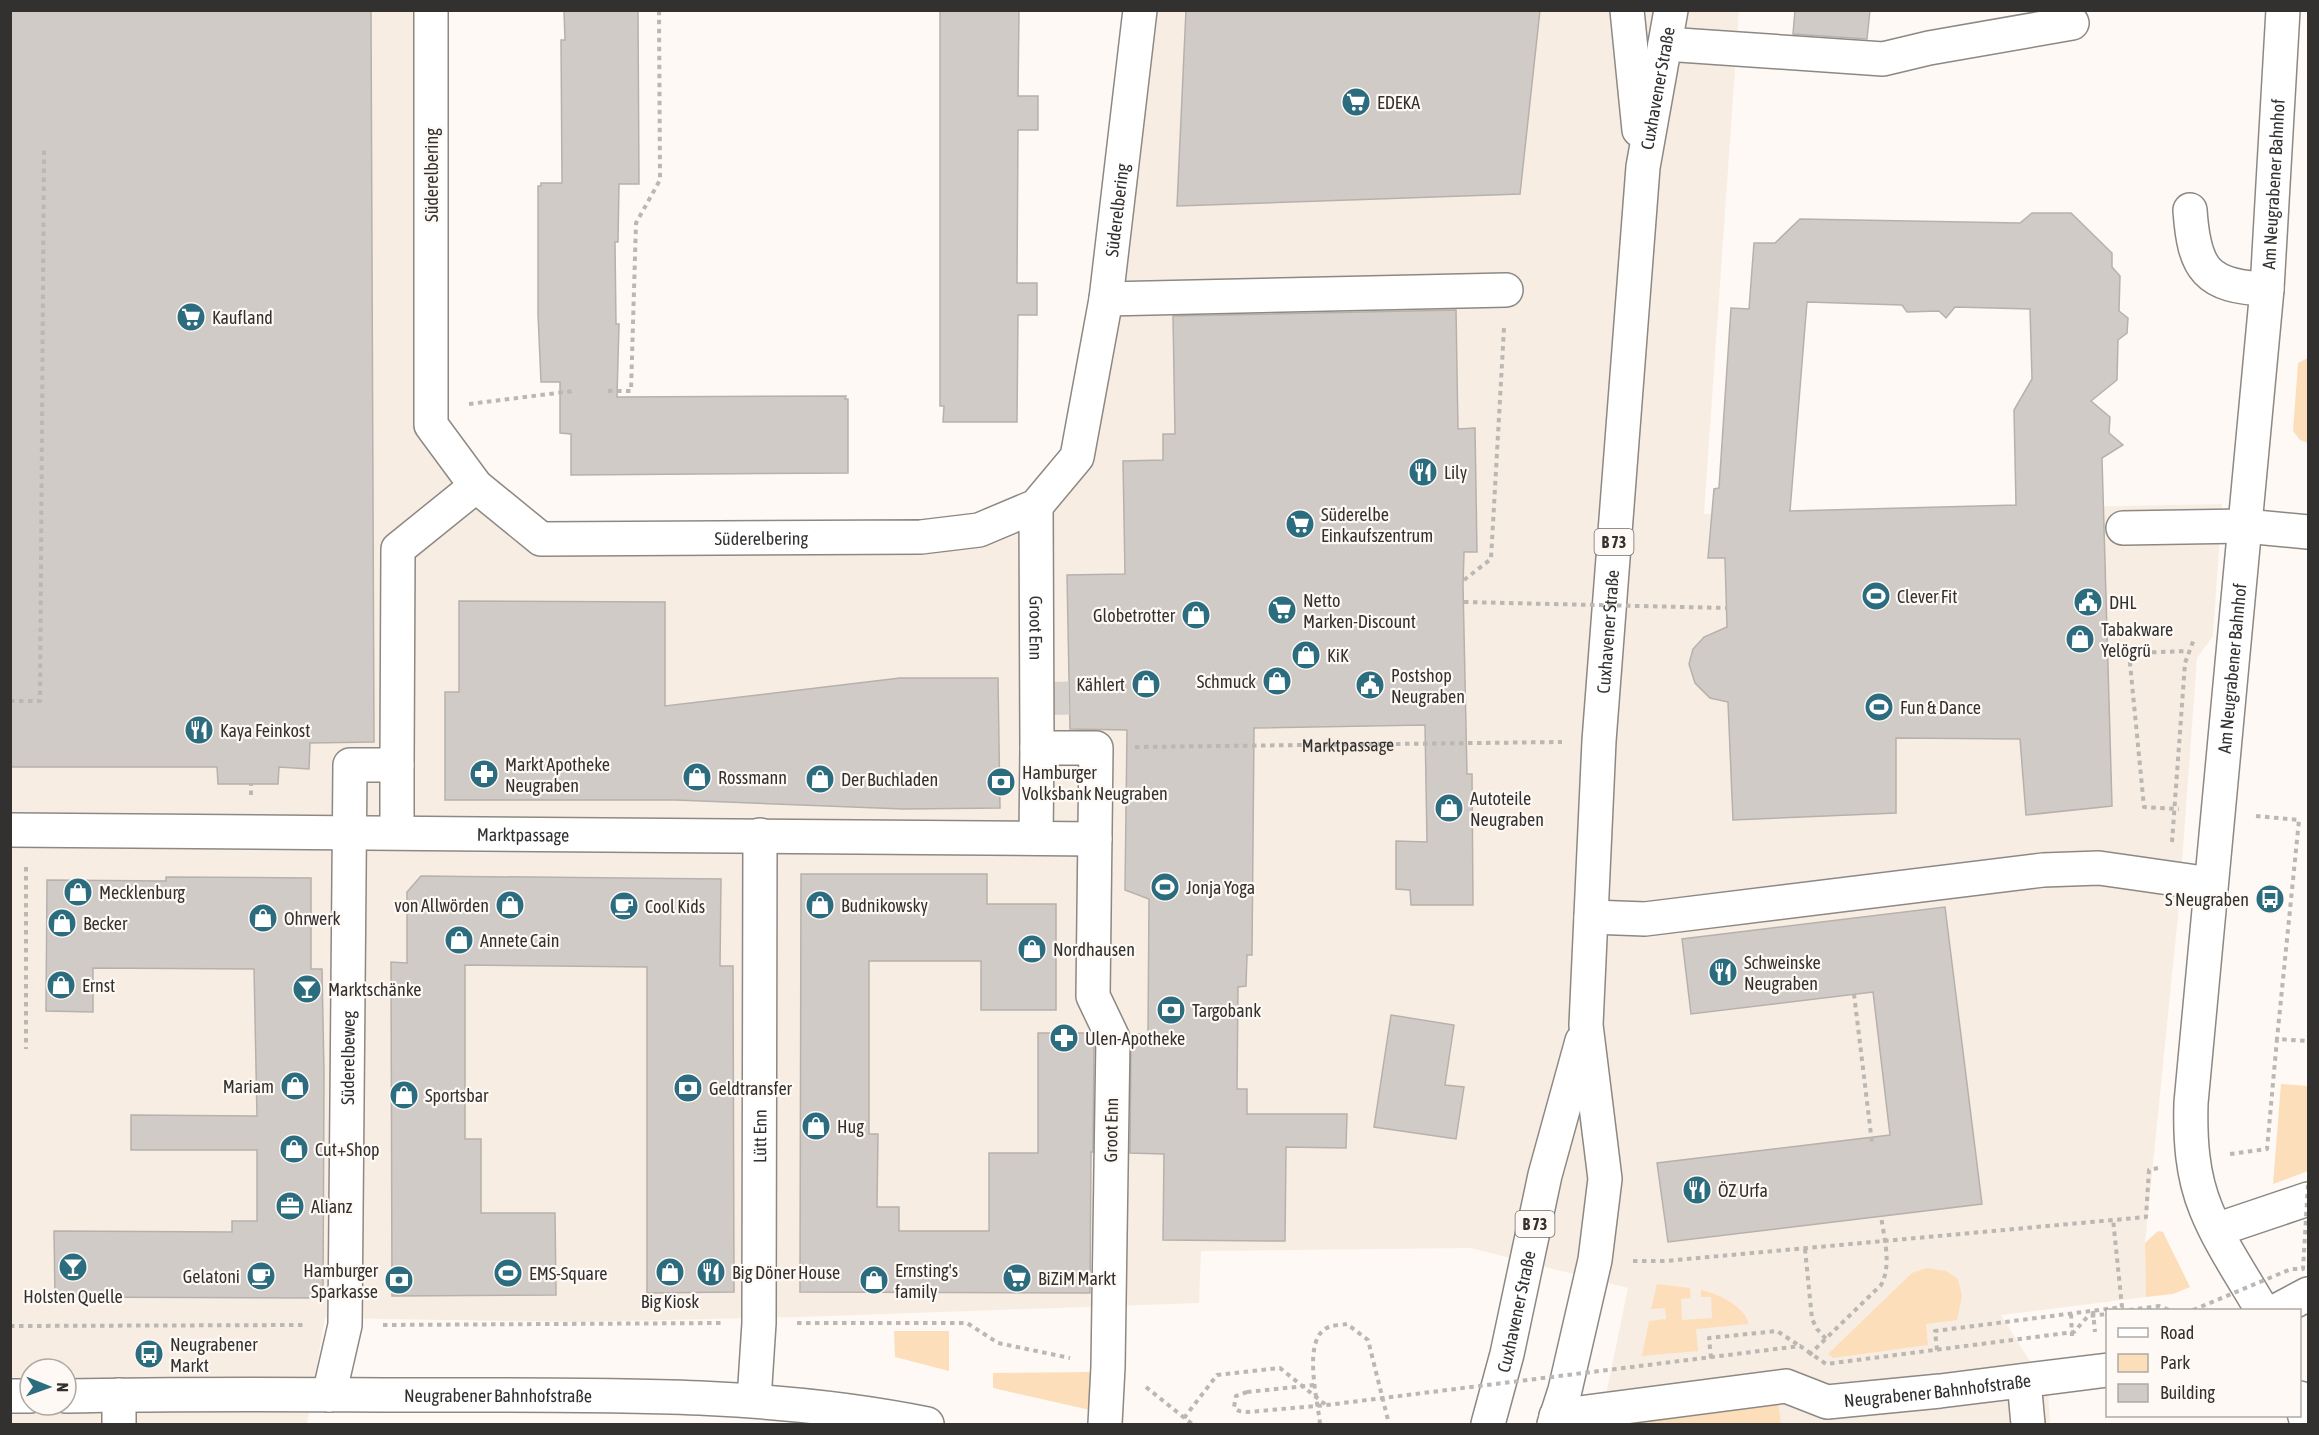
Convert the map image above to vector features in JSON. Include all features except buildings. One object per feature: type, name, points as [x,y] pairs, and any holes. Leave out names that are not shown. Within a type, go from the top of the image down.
[{"type":"street","name":"Süderelbering","points":[[430,10],[431,425],[476,486],[541,539],[921,537],[979,530],[1036,506],[1077,457],[1106,298],[1140,10]]},
{"type":"street","name":"Cuxhavener Straße","points":[[1627,10],[1642,167]]},
{"type":"street","name":"Cuxhavener Straße","points":[[1555,1420],[1565,1390],[1594,1260],[1605,1179],[1586,1025],[1599,741],[1642,167],[1671,10]]},
{"type":"street","name":"Am Neugrabener Bahnhof","points":[[2261,1309],[2205,1207],[2193,1161],[2190,1137],[2191,1103],[2267,289],[2283,10]]},
{"type":"street","points":[[1665,44],[1883,59],[1929,48],[2072,24]]},
{"type":"street","points":[[2190,210],[2192,240],[2206,271],[2228,285],[2267,289]]},
{"type":"street","points":[[1106,298],[1506,290]]},
{"type":"street","points":[[397,832],[398,549],[476,486]]},
{"type":"street","name":"Groot Enn","points":[[1036,506],[1036,838]]},
{"type":"street","points":[[2123,528],[2245,526],[2308,532]]},
{"type":"street","points":[[1037,748],[1096,739]]},
{"type":"street","name":"Groot Enn","points":[[1096,739],[1094,996],[1113,1038],[1108,1367],[1105,1425]]},
{"type":"street","name":"Süderelbeweg","points":[[328,1395],[345,1325],[350,765],[397,765]]},
{"type":"street","name":"Marktpassage","points":[[18,830],[1036,838]]},
{"type":"street","name":"Lütt Enn","points":[[754,1400],[759,1323],[760,835]]},
{"type":"street","points":[[1036,838],[1095,839]]},
{"type":"street","points":[[1591,917],[1644,919],[2043,870],[2099,868],[2211,884]]},
{"type":"street","name":"Cuxhavener Straße","points":[[1488,1425],[1507,1354],[1545,1174],[1586,1025]]},
{"type":"street","points":[[2216,1230],[2308,1199]]},
{"type":"street","points":[[2282,1309],[2308,1294]]},
{"type":"street","name":"Neugrabener Bahnhofstraße","points":[[1555,1420],[1786,1386],[1827,1402],[2106,1370]]},
{"type":"street","points":[[2024,1381],[2028,1425]]},
{"type":"street","name":"Neugrabener Bahnhofstraße","points":[[78,1399],[119,1410],[328,1395],[584,1395],[754,1400],[829,1408],[927,1425]]},
{"type":"street","points":[[2301,1402],[2307,1425]]},
{"type":"path","points":[[608,391],[631,391],[636,223],[660,180],[659,10]]},
{"type":"path","points":[[10,701],[40,701],[45,150]]},
{"type":"path","points":[[1464,580],[1491,559],[1506,290]]},
{"type":"path","points":[[431,409],[573,390]]},
{"type":"path","points":[[1464,602],[1727,608]]},
{"type":"path","points":[[2107,654],[2188,651]]},
{"type":"path","points":[[2129,653],[2144,807],[2174,809]]},
{"type":"path","name":"Marktpassage","points":[[1096,739],[1491,744],[1599,741]]},
{"type":"path","points":[[1665,1261],[2146,1217],[2149,1170],[2267,1149],[2299,820],[2251,816]]},
{"type":"path","points":[[18,830],[26,1049]]},
{"type":"path","points":[[1854,994],[1872,1143]]},
{"type":"path","points":[[2277,1038],[2308,1041]]},
{"type":"path","points":[[2198,1309],[2290,1269],[2303,1269],[2308,1184]]},
{"type":"path","points":[[1786,1386],[1797,1367],[1881,1285],[1886,1276],[1887,1265],[1881,1216]]},
{"type":"path","points":[[2113,1219],[2122,1309]]},
{"type":"path","points":[[1805,1249],[1812,1319],[1826,1339]]},
{"type":"path","points":[[2141,1309],[2159,1306],[2165,1309]]},
{"type":"path","points":[[1937,1350],[1935,1331],[2106,1310]]},
{"type":"path","points":[[2092,1311],[2095,1333]]},
{"type":"path","points":[[1711,1361],[1709,1338],[1778,1331],[1826,1364],[2074,1332],[2088,1316],[2106,1314]]},
{"type":"path","points":[[759,1323],[967,1323],[998,1343],[1127,1372],[1192,1425]]},
{"type":"path","points":[[1320,1425],[1312,1352],[1316,1337],[1328,1327],[1347,1324],[1368,1340],[1388,1424]]},
{"type":"path","points":[[1316,1384],[1276,1388],[1236,1396],[1234,1407],[1248,1413],[1327,1405],[1800,1346]]},
{"type":"path","points":[[1184,1418],[1217,1376],[1280,1368],[1327,1405]]},
{"type":"shaded area","points":[[10,11],[427,11],[429,426],[540,540],[979,532],[1078,457],[1139,11],[1739,11],[1704,514],[2222,504],[2213,636],[2197,658],[2178,916],[2145,1243],[2146,1297],[2001,1315],[2048,1390],[2050,1424],[1600,1424],[1628,1288],[1471,1248],[1201,1251],[1199,1303],[801,1317],[575,1322],[325,1318],[307,1424],[11,1424]]},
{"type":"green space","points":[[2308,358],[2308,443],[2300,440],[2293,431],[2298,363]]},
{"type":"green space","points":[[2281,1084],[2308,1086],[2308,1171],[2273,1184]]},
{"type":"green space","points":[[2158,1231],[2163,1232],[2190,1287],[2173,1294],[2146,1297],[2145,1243]]},
{"type":"green space","points":[[1927,1268],[1946,1271],[1958,1279],[1962,1296],[1957,1320],[1926,1324],[1928,1345],[1833,1358],[1828,1354],[1912,1273]]},
{"type":"green space","points":[[1657,1284],[1690,1288],[1691,1298],[1681,1299],[1682,1320],[1712,1318],[1711,1297],[1701,1297],[1701,1290],[1715,1294],[1736,1306],[1749,1324],[1696,1329],[1698,1351],[1642,1356],[1649,1321],[1666,1319],[1665,1308],[1651,1309]]},
{"type":"green space","points":[[894,1331],[949,1331],[949,1371],[895,1357]]},
{"type":"green space","points":[[1090,1372],[1090,1410],[993,1388],[993,1373]]},
{"type":"green space","points":[[1778,1401],[1781,1424],[1634,1424],[1633,1420]]},
{"type":"tunnel","points":[[1037,699],[1069,698]]},
{"type":"place","name":"EDEKA","points":[[1356,102]]},
{"type":"place","name":"Kaufland","points":[[191,317]]},
{"type":"place","name":"Lily","points":[[1423,472]]},
{"type":"place","name":"Süderelbe Einkaufszentrum","points":[[1300,524]]},
{"type":"place","name":"Clever Fit","points":[[1876,596]]},
{"type":"place","name":"DHL","points":[[2088,602]]},
{"type":"place","name":"Netto Marken-Discount","points":[[1282,610]]},
{"type":"place","name":"Globetrotter","points":[[1196,615]]},
{"type":"place","name":"Tabakware Yelögrü","points":[[2080,639]]},
{"type":"place","name":"KiK","points":[[1306,655]]},
{"type":"place","name":"Schmuck","points":[[1277,681]]},
{"type":"place","name":"Kählert","points":[[1146,684]]},
{"type":"place","name":"Postshop Neugraben","points":[[1370,685]]},
{"type":"place","name":"Fun & Dance","points":[[1879,707]]},
{"type":"place","name":"Kaya Feinkost","points":[[199,730]]},
{"type":"place","name":"Markt Apotheke Neugraben","points":[[484,774]]},
{"type":"place","name":"Rossmann","points":[[697,777]]},
{"type":"place","name":"Der Buchladen","points":[[820,779]]},
{"type":"place","name":"Hamburger Volksbank Neugraben","points":[[1001,782]]},
{"type":"place","name":"Autoteile Neugraben","points":[[1449,808]]},
{"type":"place","name":"Jonja Yoga","points":[[1165,887]]},
{"type":"place","name":"Mecklenburg","points":[[78,892]]},
{"type":"place","name":"S Neugraben","points":[[2270,899]]},
{"type":"place","name":"von Allwörden","points":[[510,905]]},
{"type":"place","name":"Budnikowsky","points":[[820,905]]},
{"type":"place","name":"Cool Kids","points":[[624,906]]},
{"type":"place","name":"Ohrwerk","points":[[263,918]]},
{"type":"place","name":"Becker","points":[[62,923]]},
{"type":"place","name":"Annete Cain","points":[[459,940]]},
{"type":"place","name":"Nordhausen","points":[[1032,949]]},
{"type":"place","name":"Schweinske Neugraben","points":[[1723,972]]},
{"type":"place","name":"Ernst","points":[[61,985]]},
{"type":"place","name":"Marktschänke","points":[[307,989]]},
{"type":"place","name":"Targobank","points":[[1171,1010]]},
{"type":"place","name":"Ulen-Apotheke","points":[[1064,1038]]},
{"type":"place","name":"Mariam","points":[[295,1086]]},
{"type":"place","name":"Geldtransfer","points":[[688,1088]]},
{"type":"place","name":"Sportsbar","points":[[404,1095]]},
{"type":"place","name":"Hug","points":[[816,1126]]},
{"type":"place","name":"Cut+Shop","points":[[294,1149]]},
{"type":"place","name":"ÖZ Urfa","points":[[1697,1190]]},
{"type":"place","name":"Alianz","points":[[290,1206]]},
{"type":"place","name":"Holsten Quelle","points":[[73,1267]]},
{"type":"place","name":"Big Kiosk","points":[[670,1272]]},
{"type":"place","name":"Big Döner House","points":[[711,1272]]},
{"type":"place","name":"EMS-Square","points":[[508,1273]]},
{"type":"place","name":"Gelatoni","points":[[261,1276]]},
{"type":"place","name":"BiZiM Markt","points":[[1017,1278]]},
{"type":"place","name":"Hamburger Sparkasse","points":[[399,1280]]},
{"type":"place","name":"Ernsting's family","points":[[874,1280]]},
{"type":"place","name":"Neugrabener Markt","points":[[149,1354]]}]
